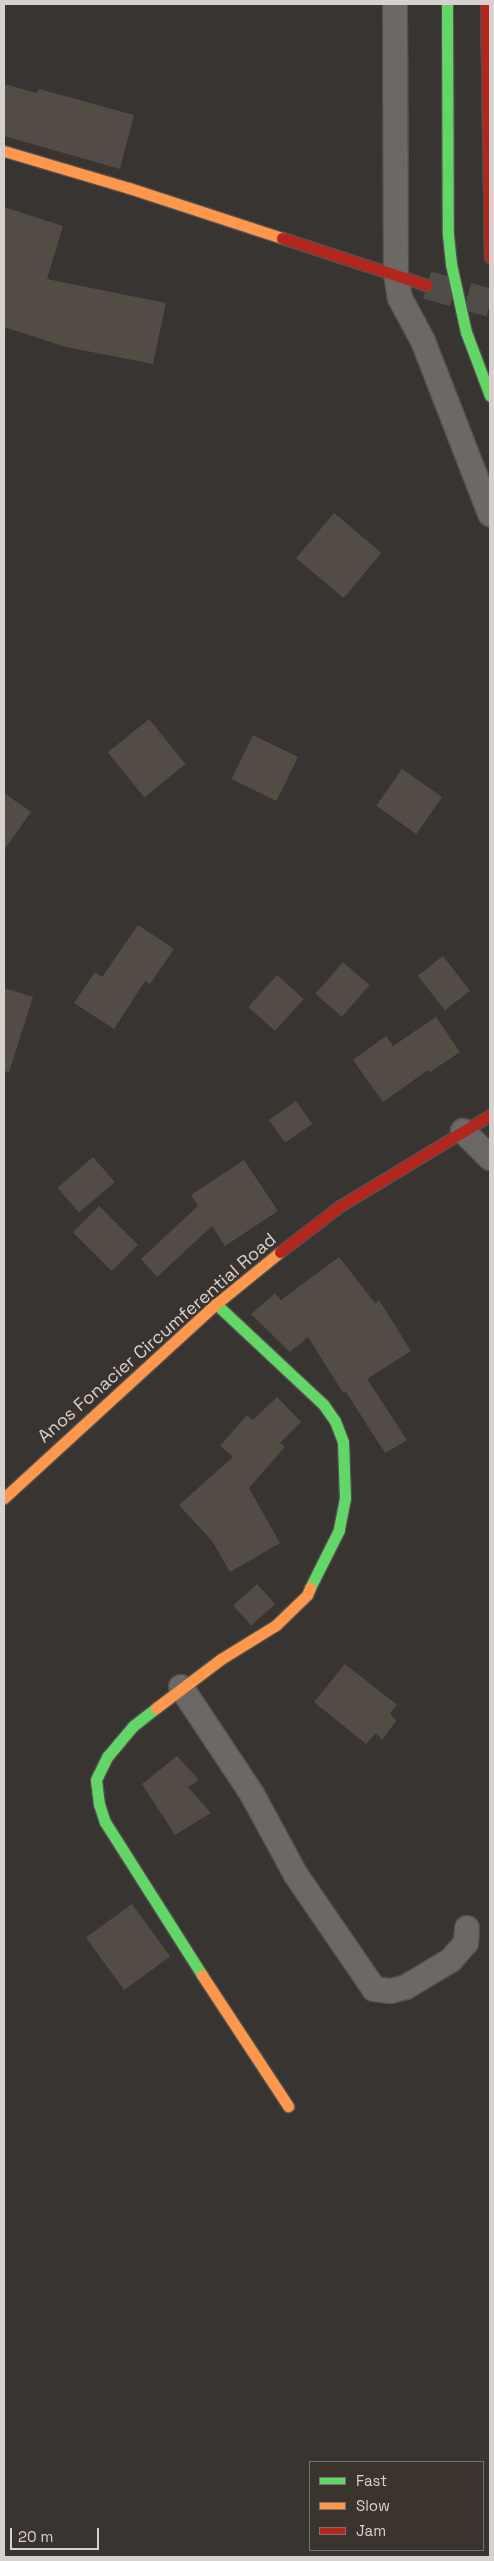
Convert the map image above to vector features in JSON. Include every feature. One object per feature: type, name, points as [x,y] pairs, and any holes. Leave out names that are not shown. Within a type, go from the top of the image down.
[{"type":"street","points":[[395,4],[396,274],[400,298],[423,341],[490,514]]},
{"type":"street","points":[[446,4],[448,235],[451,264],[466,332],[490,396]]},
{"type":"street","points":[[486,4],[488,233],[490,257]]},
{"type":"street","points":[[4,151],[129,188],[427,285]]},
{"type":"street","name":"Anos Fonacier Circumferential Road","points":[[4,1498],[216,1304],[293,1241],[340,1206],[490,1115]]},
{"type":"street","points":[[463,1131],[490,1158]]},
{"type":"street","points":[[216,1304],[323,1404],[334,1421],[343,1442],[345,1498],[339,1530],[307,1595],[276,1625],[221,1659],[181,1687],[133,1726],[107,1757],[96,1780],[99,1804],[105,1822],[180,1942],[288,2106]]},
{"type":"street","points":[[181,1687],[252,1794],[296,1875],[374,1989],[391,1991],[406,1987],[451,1960],[466,1944],[468,1928]]},
{"type":"building","points":[[4,84],[37,93],[39,89],[134,115],[120,169],[4,136]]},
{"type":"building","points":[[4,207],[63,226],[47,279],[166,303],[153,364],[66,347],[4,327]]},
{"type":"building","points":[[334,513],[381,553],[344,598],[296,558]]},
{"type":"building","points":[[149,719],[186,764],[144,797],[108,752]]},
{"type":"building","points":[[253,735],[298,757],[276,801],[232,779]]},
{"type":"building","points":[[402,769],[442,797],[416,834],[376,806]]},
{"type":"building","points":[[4,793],[31,812],[4,850]]},
{"type":"building","points":[[138,925],[174,949],[150,984],[145,981],[114,1029],[74,1003],[95,972],[102,977]]},
{"type":"building","points":[[443,956],[470,991],[445,1010],[418,976]]},
{"type":"building","points":[[343,962],[369,985],[342,1017],[315,994]]},
{"type":"building","points":[[277,975],[304,999],[275,1031],[248,1007]]},
{"type":"building","points":[[4,988],[33,997],[9,1072],[4,1071]]},
{"type":"building","points":[[436,1017],[460,1052],[430,1072],[428,1070],[383,1102],[353,1060],[386,1036],[393,1046]]},
{"type":"building","points":[[296,1101],[312,1124],[285,1143],[269,1120]]},
{"type":"building","points":[[93,1157],[115,1182],[79,1213],[58,1188]]},
{"type":"building","points":[[244,1160],[278,1211],[225,1246],[212,1226],[157,1277],[141,1259],[198,1206],[191,1195]]},
{"type":"building","points":[[99,1206],[138,1245],[112,1271],[73,1232]]},
{"type":"building","points":[[339,1257],[375,1303],[379,1300],[411,1351],[367,1379],[407,1440],[385,1453],[346,1392],[343,1393],[308,1337],[290,1352],[251,1314],[275,1293],[281,1300]]},
{"type":"building","points":[[277,1397],[301,1422],[280,1443],[285,1447],[249,1488],[280,1543],[230,1572],[212,1541],[179,1505],[233,1457],[220,1446],[247,1415],[253,1420]]},
{"type":"building","points":[[257,1584],[275,1604],[251,1625],[233,1605]]},
{"type":"building","points":[[345,1664],[397,1705],[390,1713],[396,1721],[382,1740],[376,1733],[366,1744],[314,1702]]},
{"type":"building","points":[[177,1756],[199,1780],[188,1787],[211,1813],[175,1835],[142,1784]]},
{"type":"building","points":[[132,1904],[170,1957],[124,1990],[86,1938]]},
{"type":"tunnel","points":[[427,285],[490,303]]},
{"type":"traffic: fast","points":[[447,4],[448,235],[451,264],[466,332],[490,396]]},
{"type":"traffic: fast","points":[[216,1304],[323,1404],[335,1421],[343,1442],[345,1498],[339,1530],[310,1588]]},
{"type":"traffic: fast","points":[[156,1708],[133,1726],[107,1757],[96,1780],[99,1804],[105,1822],[202,1975]]},
{"type":"traffic: slow","points":[[4,151],[129,188],[282,238]]},
{"type":"traffic: slow","points":[[4,1498],[216,1304],[280,1252]]},
{"type":"traffic: slow","points":[[156,1708],[221,1659],[276,1625],[307,1595],[310,1588]]},
{"type":"traffic: slow","points":[[202,1975],[288,2106]]},
{"type":"traffic: jam","points":[[486,4],[490,257]]},
{"type":"traffic: jam","points":[[282,238],[427,285]]},
{"type":"traffic: jam","points":[[280,1252],[340,1206],[490,1115]]}]
